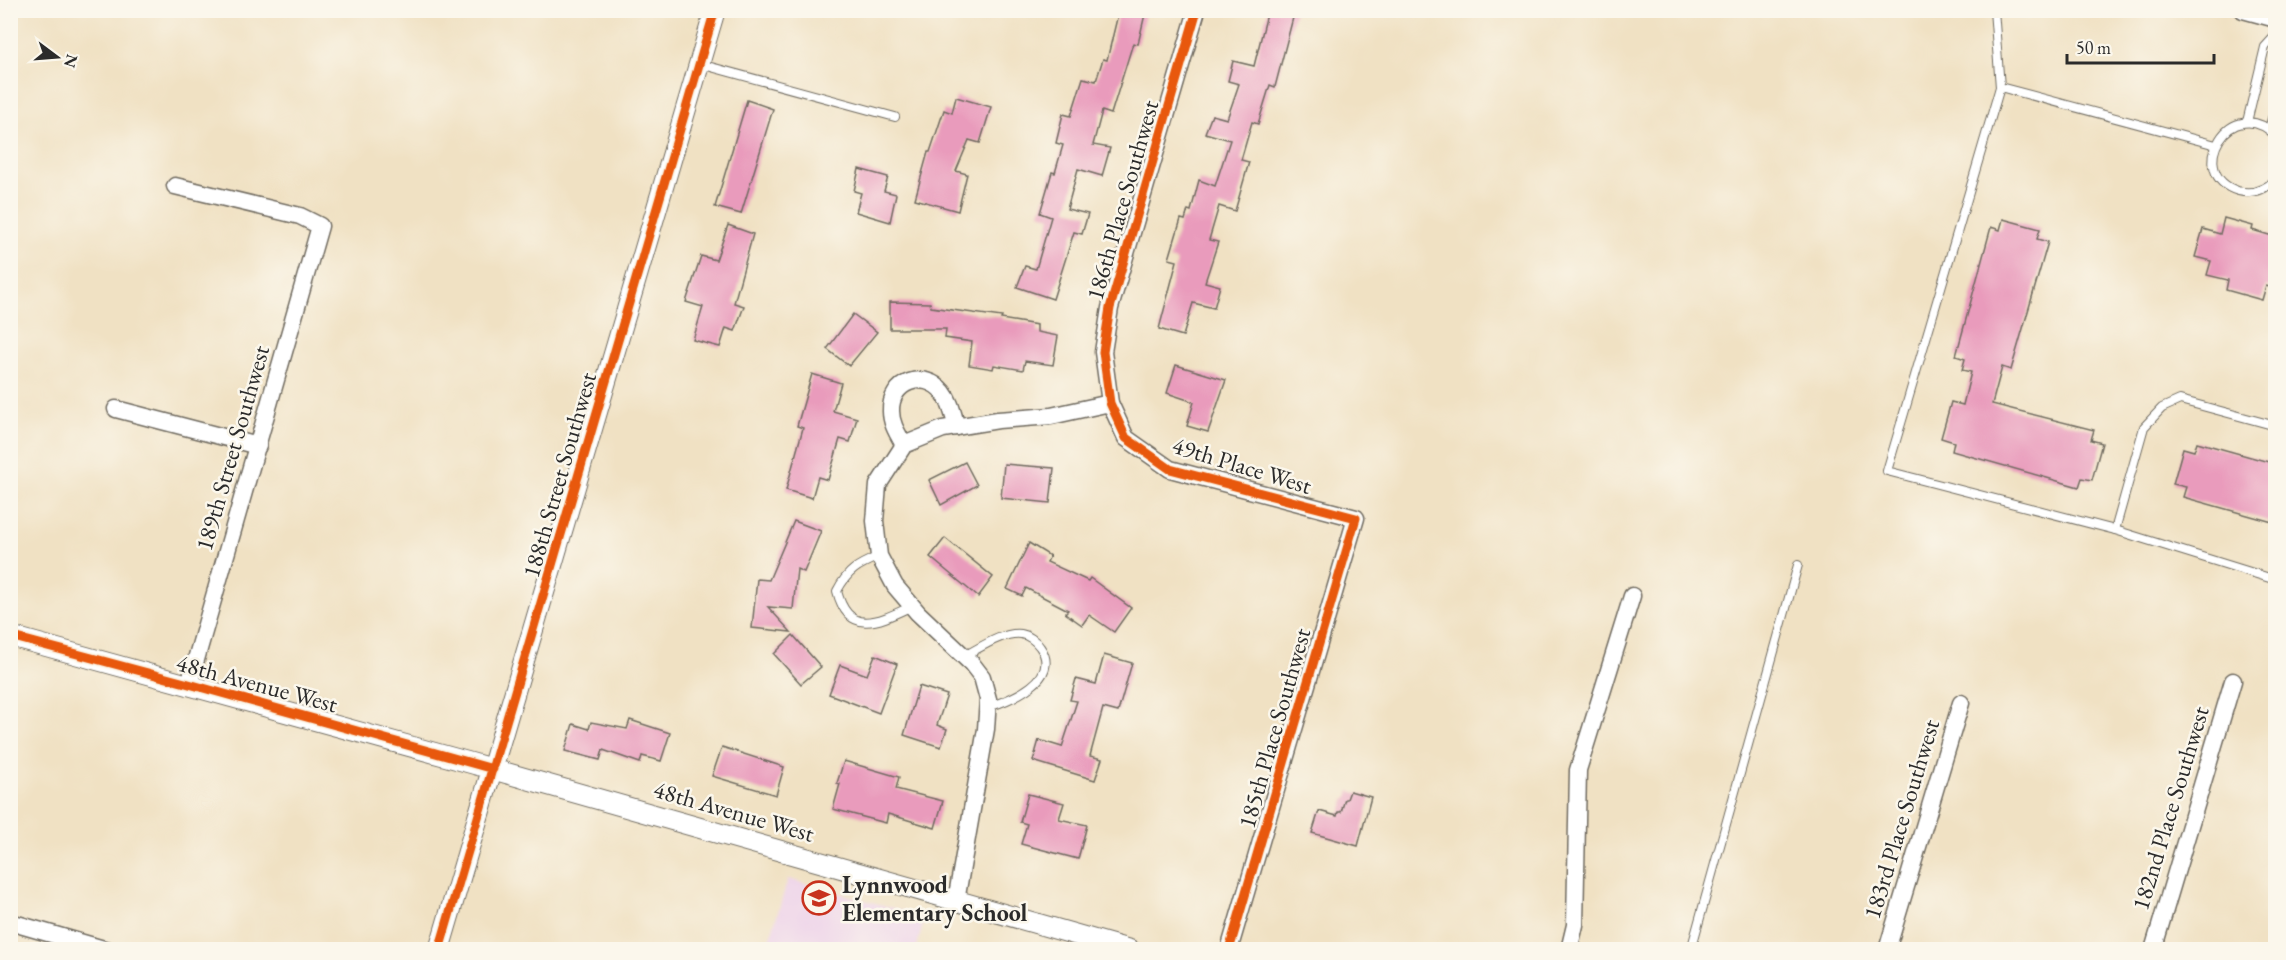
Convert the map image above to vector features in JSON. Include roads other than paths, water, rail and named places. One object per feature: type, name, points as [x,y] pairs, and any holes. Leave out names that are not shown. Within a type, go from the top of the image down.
[{"type":"street","name":"188th Street Southwest","points":[[439,950],[715,10]]},
{"type":"street","name":"186th Place Southwest","points":[[1110,403],[1103,352],[1110,308],[1197,10]]},
{"type":"street","points":[[2243,10],[2276,20]]},
{"type":"street","name":"189th Street Southwest","points":[[176,186],[300,216],[320,226],[189,684]]},
{"type":"street","points":[[904,445],[894,428],[891,410],[895,395],[905,384],[918,378],[931,382],[942,391],[950,403],[957,427]]},
{"type":"street","points":[[956,901],[986,729],[988,699],[982,677],[912,606],[895,586],[879,556],[875,521],[878,485],[904,445],[943,429],[998,420],[1051,416],[1110,403]]},
{"type":"street","name":"49th Place West","points":[[1110,403],[1126,438],[1170,469],[1356,518]]},
{"type":"street","points":[[116,410],[258,446]]},
{"type":"street","name":"185th Place Southwest","points":[[1229,950],[1356,518]]},
{"type":"street","points":[[1569,950],[1575,925],[1578,770],[1632,596]]},
{"type":"street","name":"48th Avenue West","points":[[10,636],[493,769],[1130,950]]},
{"type":"street","name":"182nd Place Southwest","points":[[2153,950],[2233,681]]},
{"type":"street","name":"183rd Place Southwest","points":[[1887,950],[1961,703]]},
{"type":"street","points":[[10,922],[107,950]]},
{"type":"lane","points":[[1994,10],[2000,87],[1887,471],[2115,530],[2276,580]]},
{"type":"lane","points":[[2247,122],[2265,47],[2276,35]]},
{"type":"lane","points":[[700,64],[895,117]]},
{"type":"lane","points":[[2000,87],[2216,146]]},
{"type":"lane","points":[[2276,105],[2272,133],[2259,124],[2247,122],[2236,124],[2226,130],[2216,146],[2213,162],[2223,182],[2233,189],[2244,192],[2256,192],[2266,188],[2276,179]]},
{"type":"lane","points":[[2115,530],[2144,427],[2162,408],[2180,400],[2276,426]]},
{"type":"lane","points":[[879,556],[860,564],[845,576],[837,591],[842,608],[856,621],[879,621],[912,606]]},
{"type":"lane","points":[[1691,950],[1798,565]]},
{"type":"lane","points":[[964,657],[1002,637],[1021,634],[1035,641],[1044,653],[1044,670],[1033,685],[1012,699],[987,707]]},
{"type":"place","name":"Lynnwood Elementary School","points":[[819,898]]}]
